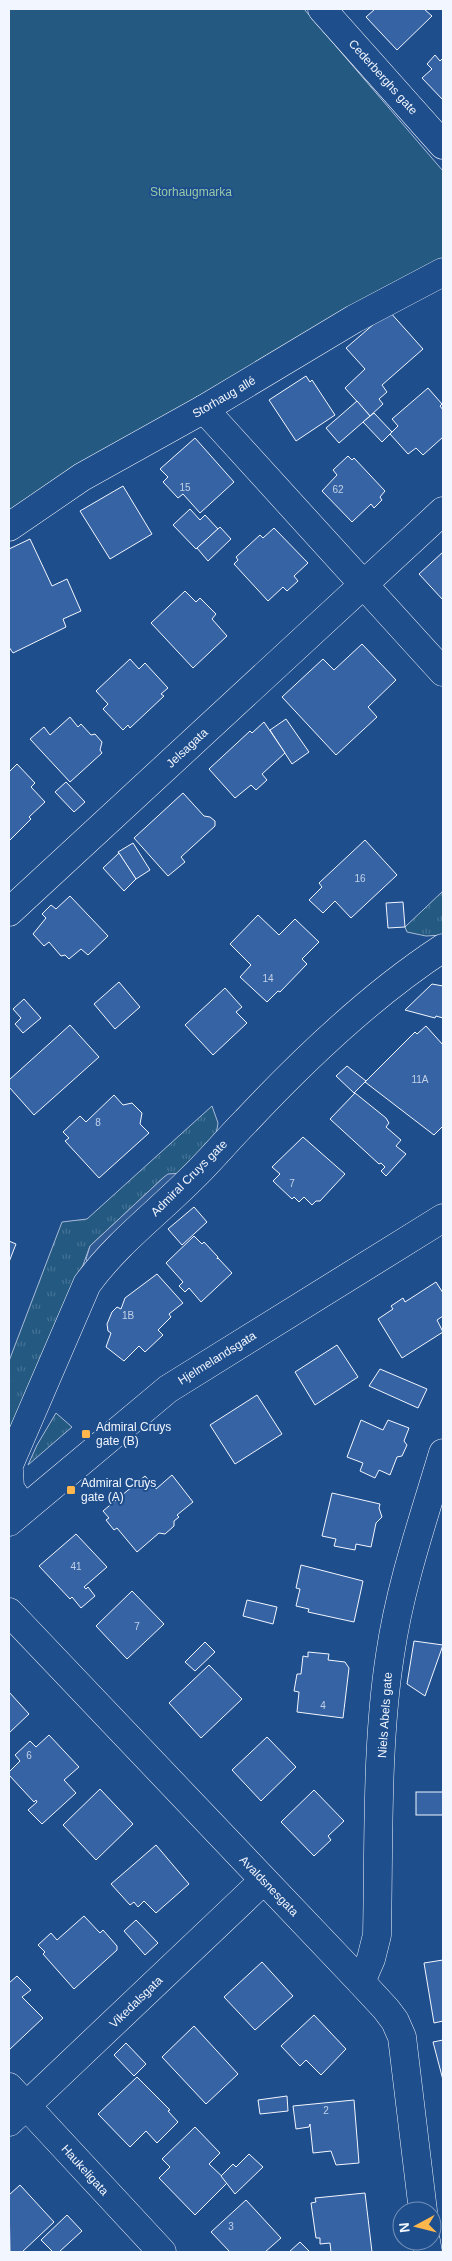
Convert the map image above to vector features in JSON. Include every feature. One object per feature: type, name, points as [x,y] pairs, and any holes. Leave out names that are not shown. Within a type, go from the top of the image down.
[{"type":"street","name":"Cederberghs gate","points":[[322,9],[443,145]]},
{"type":"street","name":"Storhaug allé","points":[[9,527],[82,478],[204,409],[354,319],[443,272]]},
{"type":"street","points":[[204,409],[443,672]]},
{"type":"street","name":"Jelsagata","points":[[9,912],[443,511]]},
{"type":"street","name":"Admiral Cruys gate","points":[[9,1464],[87,1284],[99,1267],[118,1246],[192,1179],[246,1120],[321,1046],[393,985],[443,948]]},
{"type":"street","name":"Hjelmelandsgata","points":[[16,1516],[168,1388],[443,1218]]},
{"type":"street","name":"Niels Abels gate","points":[[361,1982],[371,1959],[377,1935],[383,1731],[390,1656],[405,1580],[443,1453]]},
{"type":"street","points":[[9,1471],[10,1488],[16,1516]]},
{"type":"street","name":"Avaldsnesgata","points":[[9,1612],[391,2015],[402,2037],[422,2201]]},
{"type":"street","name":"Vikedalsgata","points":[[18,2114],[263,1881]]},
{"type":"street","name":"Haukeligata","points":[[9,2087],[18,2114],[162,2252]]},
{"type":"green space","name":"Storhaugmarka","points":[[9,9],[304,9],[443,171],[443,262],[9,517]]},
{"type":"green space","points":[[443,891],[443,935],[426,936],[407,932],[405,927]]},
{"type":"green space","points":[[212,1106],[218,1123],[216,1135],[182,1173],[164,1177],[90,1246],[79,1276],[9,1431],[9,1361],[62,1222],[87,1219]]},
{"type":"green space","points":[[56,1413],[72,1427],[28,1465],[37,1445]]},
{"type":"shaded area","points":[[182,1173],[88,1262],[86,1259],[90,1246],[164,1177],[168,1174]]},
{"type":"building","points":[[375,9],[424,9],[432,16],[397,50],[366,17]]},
{"type":"building","points":[[435,55],[440,61],[443,58],[443,100],[422,78],[432,69],[427,64]]},
{"type":"building","points":[[389,311],[423,349],[382,385],[387,392],[379,399],[383,404],[370,416],[345,388],[365,369],[346,348]]},
{"type":"building","points":[[306,376],[310,382],[312,380],[335,415],[296,441],[269,400]]},
{"type":"building","points":[[428,388],[442,404],[440,406],[443,410],[443,437],[423,455],[416,448],[408,454],[390,434],[398,426],[392,419]]},
{"type":"building","points":[[357,401],[370,416],[339,443],[326,428]]},
{"type":"building","points":[[374,413],[392,432],[382,442],[363,422]]},
{"type":"building","points":[[195,438],[234,482],[200,513],[183,494],[178,498],[163,482],[168,477],[160,469]]},
{"type":"building","points":[[348,456],[352,460],[354,458],[385,491],[380,497],[382,500],[374,508],[371,504],[352,522],[322,491],[337,475],[333,470]]},
{"type":"building","points":[[123,486],[152,534],[110,559],[80,511]]},
{"type":"building","points":[[190,509],[200,520],[205,515],[218,529],[196,549],[173,525]]},
{"type":"building","points":[[220,527],[231,539],[208,561],[197,548]]},
{"type":"building","points":[[274,528],[308,563],[294,576],[298,581],[287,591],[283,587],[268,601],[234,564],[238,560],[236,557],[260,535],[263,538]]},
{"type":"building","points":[[30,539],[52,586],[67,579],[81,611],[63,619],[66,627],[13,653],[9,647],[9,549]]},
{"type":"building","points":[[443,552],[443,600],[419,574]]},
{"type":"building","points":[[185,591],[196,602],[200,598],[216,614],[212,619],[227,636],[193,668],[151,623]]},
{"type":"building","points":[[362,644],[396,680],[368,707],[377,717],[336,755],[282,697],[323,659],[334,670]]},
{"type":"building","points":[[130,659],[139,669],[145,663],[168,688],[161,694],[164,696],[130,728],[128,725],[123,730],[103,709],[108,704],[96,691]]},
{"type":"building","points":[[70,717],[78,727],[81,724],[91,735],[95,734],[102,742],[100,750],[102,753],[70,782],[30,739],[44,727],[50,735]]},
{"type":"building","points":[[286,719],[309,752],[292,764],[270,730]]},
{"type":"building","points":[[264,722],[285,753],[262,774],[267,780],[256,790],[251,785],[235,798],[209,769],[250,731],[252,733]]},
{"type":"building","points":[[17,764],[35,783],[31,787],[45,802],[29,817],[31,819],[10,840],[9,772]]},
{"type":"building","points":[[66,782],[85,802],[74,812],[55,792]]},
{"type":"building","points":[[183,793],[204,816],[210,817],[215,821],[215,826],[181,857],[185,862],[168,876],[134,838]]},
{"type":"building","points":[[365,840],[397,875],[351,918],[335,901],[323,913],[309,900],[322,887],[319,883]]},
{"type":"building","points":[[133,843],[150,870],[136,879],[118,852]]},
{"type":"building","points":[[119,853],[136,879],[124,891],[103,868]]},
{"type":"building","points":[[70,896],[108,936],[88,955],[81,949],[69,959],[65,955],[61,956],[49,942],[44,946],[33,934],[46,918],[42,914],[51,905],[56,909]]},
{"type":"building","points":[[403,902],[405,927],[388,928],[386,903]]},
{"type":"building","points":[[258,915],[279,935],[295,919],[319,942],[302,959],[307,964],[280,992],[278,991],[267,1002],[240,977],[251,965],[230,944]]},
{"type":"building","points":[[119,982],[140,1007],[115,1029],[94,1004]]},
{"type":"building","points":[[432,984],[443,986],[443,1018],[436,1016],[435,1018],[405,1010]]},
{"type":"building","points":[[225,988],[242,1007],[236,1012],[247,1023],[213,1055],[185,1025]]},
{"type":"building","points":[[24,999],[41,1018],[23,1033],[15,1024],[21,1018],[13,1009]]},
{"type":"building","points":[[70,1025],[99,1057],[34,1115],[9,1087],[9,1080]]},
{"type":"building","points":[[426,1026],[443,1045],[443,1126],[434,1135],[365,1082],[415,1032],[417,1034]]},
{"type":"building","points":[[347,1066],[366,1081],[354,1093],[336,1076]]},
{"type":"building","points":[[355,1093],[386,1118],[389,1123],[386,1127],[401,1140],[396,1146],[406,1154],[386,1176],[381,1171],[385,1167],[381,1163],[379,1164],[330,1119]]},
{"type":"building","points":[[114,1095],[123,1105],[132,1103],[142,1113],[140,1124],[149,1133],[99,1178],[65,1141],[69,1138],[63,1132],[80,1116],[86,1122]]},
{"type":"building","points":[[303,1137],[345,1174],[320,1201],[316,1201],[312,1205],[304,1197],[299,1202],[294,1197],[292,1199],[273,1181],[280,1174],[272,1167]]},
{"type":"building","points":[[194,1207],[207,1222],[182,1245],[168,1229]]},
{"type":"building","points":[[194,1236],[202,1244],[204,1242],[218,1257],[217,1259],[232,1273],[201,1302],[189,1288],[185,1292],[179,1286],[183,1282],[166,1263]]},
{"type":"building","points":[[9,1241],[16,1244],[9,1262]]},
{"type":"building","points":[[157,1274],[183,1303],[169,1314],[171,1317],[158,1330],[163,1335],[145,1352],[139,1346],[124,1361],[106,1347],[111,1333],[108,1331],[107,1324],[112,1312],[117,1307],[121,1309],[125,1298]]},
{"type":"building","points":[[436,1282],[443,1293],[443,1316],[437,1320],[443,1332],[402,1358],[378,1319],[393,1309],[391,1306],[403,1298],[405,1302]]},
{"type":"building","points":[[337,1345],[358,1377],[315,1405],[295,1372]]},
{"type":"building","points":[[380,1369],[427,1389],[418,1408],[369,1386]]},
{"type":"building","points":[[257,1395],[282,1434],[235,1464],[210,1425]]},
{"type":"building","points":[[361,1420],[383,1430],[388,1420],[409,1428],[404,1441],[407,1445],[402,1456],[397,1457],[390,1475],[379,1470],[375,1478],[360,1471],[363,1463],[347,1457]]},
{"type":"building","points":[[172,1475],[193,1502],[177,1515],[179,1517],[174,1521],[174,1526],[165,1534],[159,1533],[137,1552],[117,1528],[114,1530],[106,1520],[109,1518],[103,1511],[145,1476],[156,1489]]},
{"type":"building","points":[[332,1493],[380,1504],[379,1508],[382,1517],[376,1523],[371,1547],[356,1544],[355,1550],[334,1546],[336,1539],[322,1536]]},
{"type":"building","points":[[76,1534],[107,1567],[84,1587],[86,1589],[88,1587],[95,1596],[81,1608],[39,1566]]},
{"type":"building","points":[[301,1565],[363,1581],[354,1622],[308,1612],[309,1609],[296,1606],[300,1589],[296,1588]]},
{"type":"building","points":[[132,1591],[164,1624],[127,1659],[96,1626]]},
{"type":"building","points":[[247,1600],[277,1607],[273,1624],[243,1616]]},
{"type":"building","points":[[414,1641],[443,1645],[425,1696],[407,1684]]},
{"type":"building","points":[[205,1642],[215,1652],[195,1671],[185,1662]]},
{"type":"building","points":[[308,1652],[329,1654],[328,1660],[345,1662],[349,1668],[343,1718],[297,1712],[299,1692],[294,1691],[297,1674],[301,1674],[303,1656],[308,1657]]},
{"type":"building","points":[[209,1665],[242,1699],[201,1738],[169,1703]]},
{"type":"building","points":[[9,1692],[29,1714],[9,1733]]},
{"type":"building","points":[[49,1735],[79,1767],[64,1780],[76,1793],[42,1824],[28,1810],[37,1802],[36,1800],[34,1802],[9,1775],[9,1772],[20,1761],[15,1755],[30,1741],[36,1747]]},
{"type":"building","points":[[267,1737],[296,1767],[261,1801],[232,1770]]},
{"type":"building","points":[[100,1789],[133,1824],[96,1860],[63,1825]]},
{"type":"building","points":[[314,1790],[344,1821],[328,1836],[331,1840],[314,1856],[281,1822]]},
{"type":"building","points":[[416,1792],[443,1792],[443,1815],[416,1815]]},
{"type":"building","points":[[156,1845],[189,1884],[156,1913],[144,1901],[138,1907],[134,1902],[130,1905],[111,1884]]},
{"type":"building","points":[[84,1916],[100,1933],[103,1930],[117,1946],[117,1950],[74,1989],[43,1954],[45,1952],[38,1945],[51,1933],[57,1940]]},
{"type":"building","points":[[136,1920],[158,1943],[145,1955],[124,1931]]},
{"type":"building","points":[[443,1960],[443,2021],[434,2023],[424,1963]]},
{"type":"building","points":[[262,1962],[293,1996],[255,2030],[224,1997]]},
{"type":"building","points":[[17,1976],[31,1990],[22,1997],[43,2018],[9,2050],[9,1983]]},
{"type":"building","points":[[314,2015],[346,2049],[321,2075],[306,2060],[300,2066],[281,2046]]},
{"type":"building","points":[[194,2026],[238,2074],[206,2104],[162,2057]]},
{"type":"building","points":[[443,2040],[443,2080],[433,2042]]},
{"type":"building","points":[[126,2043],[146,2064],[134,2076],[114,2055]]},
{"type":"building","points":[[137,2077],[170,2110],[168,2111],[178,2122],[157,2143],[146,2131],[130,2147],[98,2114]]},
{"type":"building","points":[[287,2096],[288,2111],[260,2114],[258,2100]]},
{"type":"building","points":[[354,2100],[359,2163],[336,2165],[331,2151],[313,2153],[310,2124],[309,2127],[296,2129],[293,2106]]},
{"type":"building","points":[[195,2127],[220,2153],[209,2164],[228,2182],[195,2215],[159,2178],[170,2167],[162,2159]]},
{"type":"building","points":[[249,2154],[263,2167],[235,2194],[221,2176],[233,2164],[236,2167]]},
{"type":"building","points":[[20,2185],[54,2222],[22,2252],[10,2252],[9,2195]]},
{"type":"building","points":[[365,2193],[372,2252],[331,2252],[330,2243],[320,2244],[320,2238],[316,2238],[311,2203],[316,2202],[315,2198]]},
{"type":"building","points":[[246,2200],[281,2238],[265,2252],[230,2252],[211,2232]]},
{"type":"building","points":[[67,2215],[82,2231],[59,2252],[53,2252],[41,2240]]},
{"type":"building","points":[[300,2242],[310,2252],[289,2252]]},
{"type":"place","name":"Admiral Cruys gate (B)","points":[[86,1434]]},
{"type":"place","name":"Admiral Cruys gate (A)","points":[[71,1490]]}]
